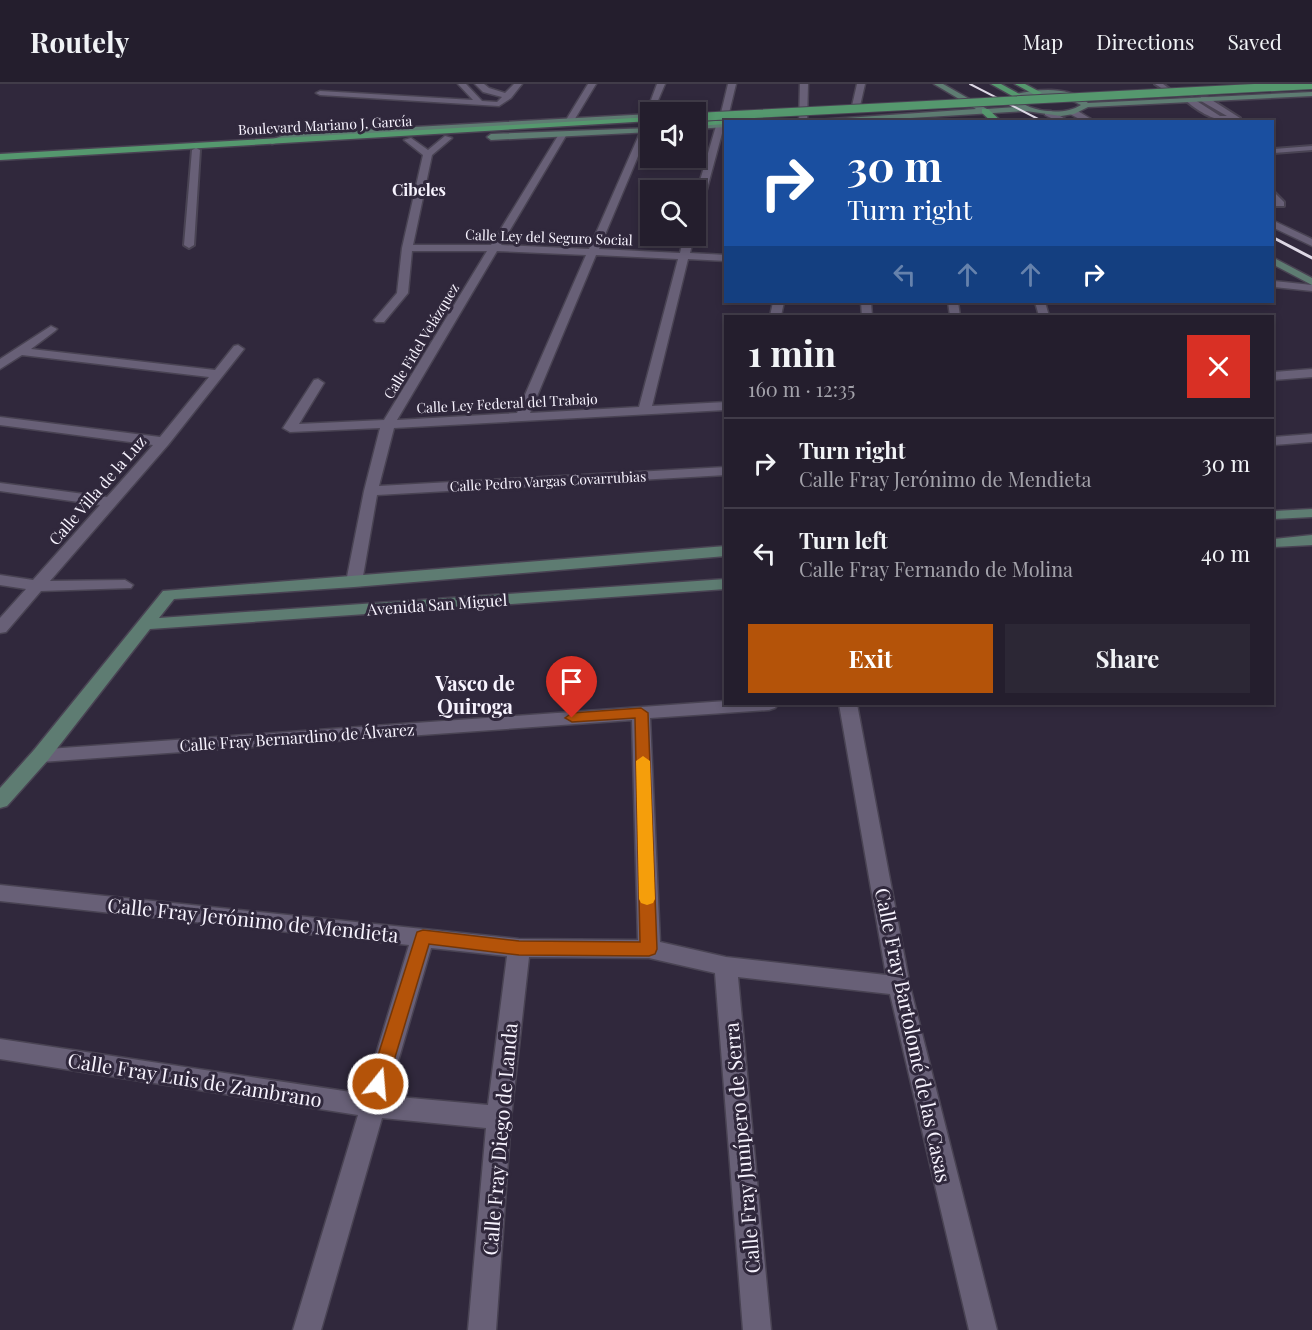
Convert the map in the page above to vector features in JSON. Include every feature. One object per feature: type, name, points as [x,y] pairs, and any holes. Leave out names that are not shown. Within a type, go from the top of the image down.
[{"type":"main road","points":[[995,84],[1016,97]]},
{"type":"main road","points":[[1019,84],[1038,93]]},
{"type":"main road","points":[[763,120],[1312,92]]},
{"type":"main road","points":[[706,116],[1312,92]]},
{"type":"main road","points":[[895,120],[909,111]]},
{"type":"main road","points":[[985,111],[996,120]]},
{"type":"main road","name":"Boulevard Mariano J. García","points":[[0,157],[196,150],[640,123]]},
{"type":"main road","name":"Boulevard Mariano J. García","points":[[0,162],[272,141],[640,123]]},
{"type":"street","points":[[336,84],[316,96],[499,104],[518,84]]},
{"type":"street","points":[[374,84],[386,98]]},
{"type":"street","points":[[462,84],[481,104]]},
{"type":"street","points":[[479,84],[486,90],[508,96]]},
{"type":"street","points":[[570,120],[592,84]]},
{"type":"street","points":[[655,102],[661,84]]},
{"type":"street","points":[[724,120],[732,84]]},
{"type":"street","points":[[803,120],[804,84]]},
{"type":"street","points":[[856,106],[861,84]]},
{"type":"street","points":[[938,84],[1001,120]]},
{"type":"street","points":[[731,120],[804,109],[968,101],[1038,93],[1070,96],[1282,84]]},
{"type":"street","points":[[821,120],[1026,109],[1048,113],[1073,112],[1086,105],[1312,92]]},
{"type":"street","points":[[1112,94],[1112,98],[1128,103]]},
{"type":"street","points":[[1070,96],[1086,105]]},
{"type":"street","points":[[1016,97],[1016,104],[1026,109]]},
{"type":"street","points":[[1073,112],[1088,120]]},
{"type":"street","points":[[1048,113],[1063,120]]},
{"type":"street","points":[[706,118],[724,121]]},
{"type":"street","points":[[272,141],[287,137],[570,120],[640,123]]},
{"type":"street","points":[[706,124],[724,121]]},
{"type":"street","points":[[706,180],[724,121]]},
{"type":"street","points":[[366,141],[563,134],[640,124]]},
{"type":"street","name":"Calle Fidel Velázquez","points":[[354,582],[371,491],[388,424],[563,134]]},
{"type":"street","points":[[380,320],[402,293],[407,249],[428,154],[448,138]]},
{"type":"street","points":[[522,416],[640,139]]},
{"type":"street","points":[[408,140],[428,154]]},
{"type":"street","points":[[1277,226],[1312,229]]},
{"type":"street","points":[[1277,226],[1312,243]]},
{"type":"street","points":[[645,410],[686,246]]},
{"type":"street","name":"Calle Ley del Seguro Social","points":[[407,249],[496,248],[724,258]]},
{"type":"street","points":[[1274,261],[1312,282]]},
{"type":"street","points":[[1274,284],[1312,288]]},
{"type":"street","points":[[0,365],[51,329]]},
{"type":"street","name":"Calle Villa de la Luz","points":[[0,628],[163,442],[238,349]]},
{"type":"street","points":[[20,351],[219,374]]},
{"type":"street","points":[[1274,376],[1312,373]]},
{"type":"street","name":"Calle Ley Federal del Trabajo","points":[[318,383],[290,428],[724,406]]},
{"type":"street","points":[[0,421],[163,442]]},
{"type":"street","points":[[1274,441],[1312,438]]},
{"type":"street","name":"Calle Pedro Vargas Covarrubias","points":[[371,491],[724,471]]},
{"type":"street","points":[[0,487],[111,502]]},
{"type":"street","points":[[1274,515],[1312,513]]},
{"type":"street","points":[[1274,543],[1312,540]]},
{"type":"street","name":"Avenida San Miguel","points":[[147,624],[169,594],[354,582],[724,551]]},
{"type":"street","points":[[0,580],[38,586],[125,585]]},
{"type":"street","name":"Avenida San Miguel","points":[[147,624],[724,584]]},
{"type":"street","points":[[0,801],[41,755],[147,624]]},
{"type":"street","name":"Calle Fray Bernardino de Álvarez","points":[[41,755],[756,705]]},
{"type":"street","name":"Calle Fray Bartolomé de las Casas","points":[[848,705],[899,986],[982,1330]]},
{"type":"street","points":[[641,713],[649,949]]},
{"type":"street","name":"Calle Fray Jerónimo de Mendieta","points":[[0,893],[423,936],[519,948],[649,949],[726,966],[899,986]]},
{"type":"street","points":[[307,1330],[423,936]]},
{"type":"street","name":"Calle Fray Diego de Landa","points":[[482,1330],[499,1118],[519,948]]},
{"type":"street","name":"Calle Fray Junípero de Serra","points":[[726,966],[757,1330]]},
{"type":"street","name":"Calle Fray Luis de Zambrano","points":[[0,1049],[372,1106],[499,1118]]},
{"type":"lane","points":[[1158,84],[1168,90]]},
{"type":"lane","points":[[1189,100],[1218,118],[1236,118],[1204,99]]},
{"type":"lane","points":[[1274,151],[1312,148]]},
{"type":"lane","points":[[189,245],[196,150]]},
{"type":"lane","points":[[1274,195],[1281,204],[1274,204]]},
{"type":"railway","points":[[970,84],[1040,120]]},
{"type":"railway","points":[[1274,238],[1312,258]]},
{"type":"slow traffic","points":[[643,761],[647,899]]},
{"type":"district","name":"Cibeles","points":[[419,189]]},
{"type":"district","name":"Vasco de Quiroga","points":[[475,694]]},
{"type":"route","points":[[378,1084],[423,936],[519,948],[649,949],[641,713],[572,718]]}]
